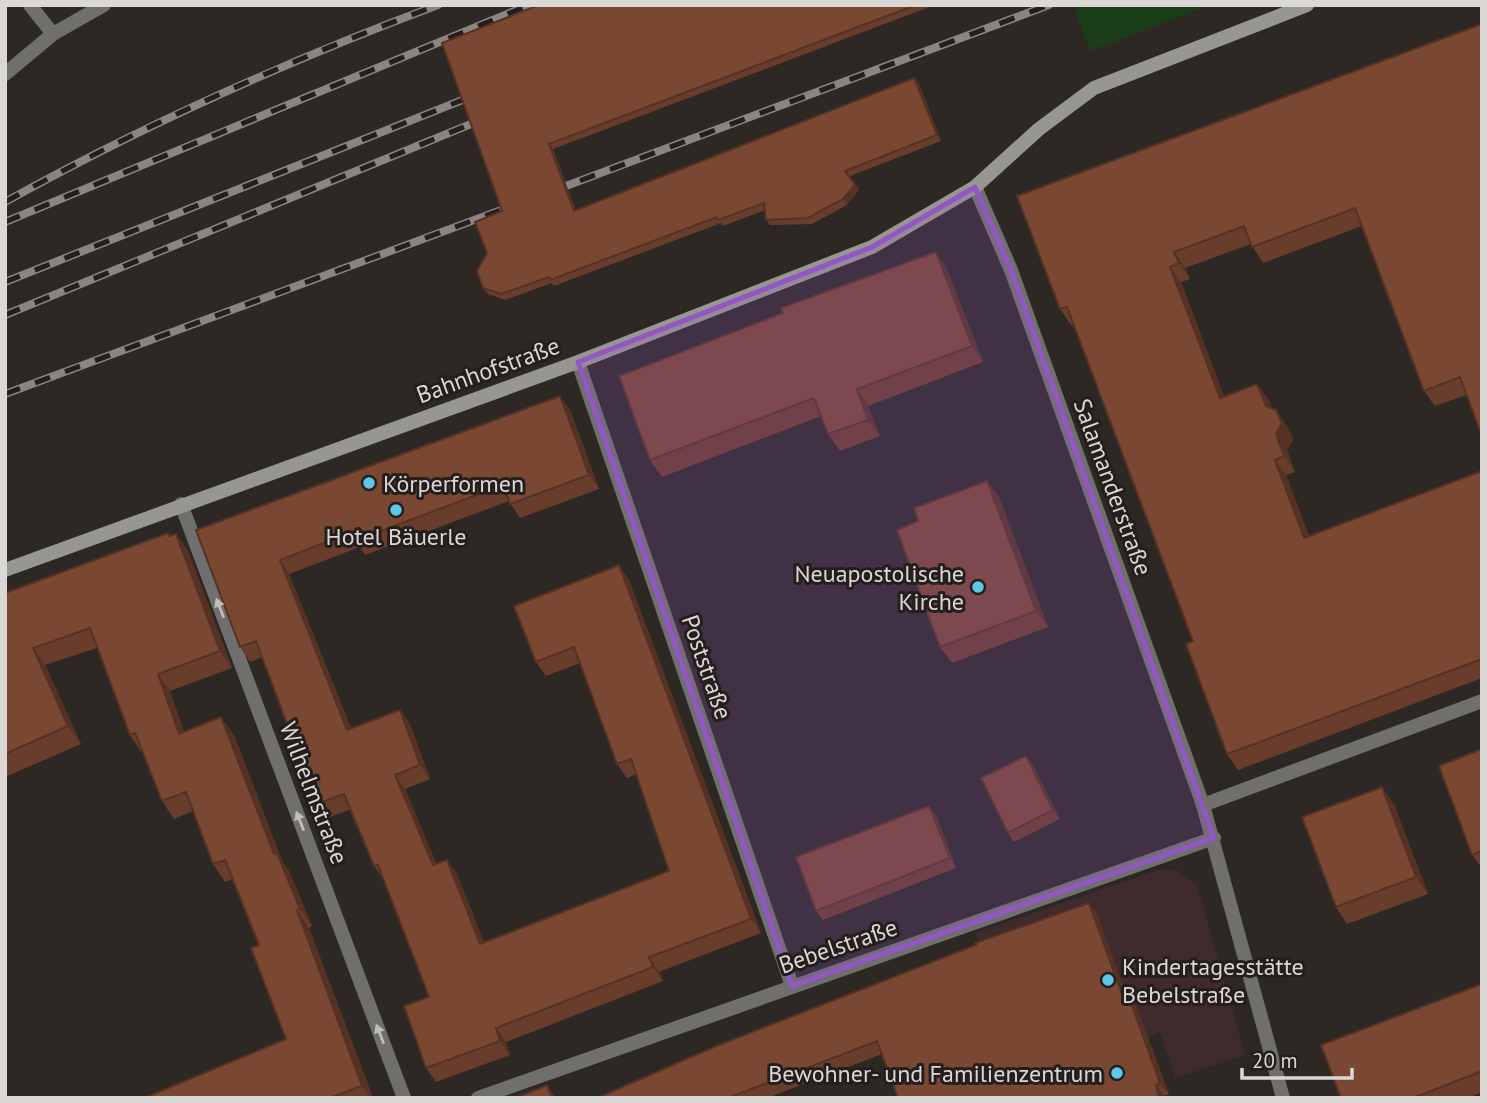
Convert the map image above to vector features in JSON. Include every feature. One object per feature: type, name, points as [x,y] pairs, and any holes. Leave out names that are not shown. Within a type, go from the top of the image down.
[{"type":"main road","name":"Bahnhofstraße","points":[[5,570],[181,503],[578,362],[872,247],[924,220],[975,187],[1039,129],[1094,88],[1307,5]]},
{"type":"street","points":[[30,5],[53,34]]},
{"type":"street","points":[[5,74],[53,34],[104,5]]},
{"type":"street","name":"Salamanderstraße","points":[[975,187],[1011,270],[1203,805],[1283,1098]]},
{"type":"street","name":"Poststraße","points":[[578,362],[792,986]]},
{"type":"street","name":"Wilhelmstraße","points":[[181,503],[404,1098]]},
{"type":"street","points":[[1203,805],[1482,701]]},
{"type":"street","name":"Bebelstraße","points":[[478,1098],[1214,838]]},
{"type":"highlighted area","points":[[975,187],[1011,270],[1214,838],[792,986],[578,362],[872,247]]},
{"type":"shaded area","name":"Kindertagesstätte Bebelstraße","points":[[1161,869],[1179,871],[1197,885],[1245,1055],[1176,1078],[1160,1032],[1147,1037],[1017,1051],[975,933]]},
{"type":"green space","points":[[1085,5],[1209,5],[1090,51],[1075,9]]},
{"type":"building","points":[[539,5],[916,5],[549,144],[574,211],[914,78],[937,135],[845,171],[855,185],[843,199],[808,218],[766,220],[764,203],[718,220],[717,217],[550,280],[549,277],[501,294],[483,288],[477,271],[487,253],[475,222],[502,211],[442,43]]},
{"type":"building","points":[[1482,24],[1482,436],[1460,377],[1424,391],[1355,208],[1252,247],[1244,226],[1174,252],[1179,263],[1170,267],[1220,398],[1257,384],[1266,406],[1276,410],[1282,423],[1276,434],[1284,456],[1275,460],[1304,538],[1482,471],[1482,659],[1227,754],[1186,644],[1193,641],[1067,307],[1060,309],[1017,196]]},
{"type":"building","points":[[936,252],[972,346],[857,389],[868,420],[828,434],[814,398],[650,460],[619,376],[783,313],[781,308]]},
{"type":"building","points":[[560,396],[589,475],[510,504],[503,485],[355,541],[352,532],[280,560],[347,730],[400,710],[420,765],[395,775],[433,865],[447,860],[480,944],[669,871],[631,759],[617,764],[574,647],[536,662],[514,606],[619,565],[751,919],[649,957],[653,967],[496,1028],[500,1041],[426,1068],[404,1006],[429,997],[378,865],[374,866],[344,794],[317,804],[256,641],[240,647],[196,530]]},
{"type":"building","name":"Neuapostolische Kirche","points":[[987,481],[1036,611],[940,647],[897,530],[918,521],[914,508]]},
{"type":"building","points":[[168,533],[169,536],[176,534],[220,651],[158,674],[179,734],[221,717],[274,854],[277,853],[300,909],[297,910],[362,1086],[329,1098],[144,1098],[286,1039],[251,948],[259,945],[225,860],[213,864],[186,792],[162,801],[135,733],[130,735],[90,628],[33,648],[68,726],[5,754],[5,593]]},
{"type":"building","points":[[1482,749],[1482,851],[1472,855],[1439,766]]},
{"type":"building","points":[[1026,756],[1053,810],[1008,833],[981,778]]},
{"type":"building","points":[[1382,787],[1416,877],[1336,907],[1302,817]]},
{"type":"building","points":[[929,806],[950,858],[816,911],[796,857]]},
{"type":"building","points":[[1089,903],[1123,997],[1128,995],[1160,1083],[1156,1085],[1159,1098],[898,1098],[877,1041],[728,1098],[597,1098],[721,1044],[976,945],[975,943]]},
{"type":"building","points":[[1482,984],[1482,1071],[1413,1098],[1341,1098],[1321,1045]]},
{"type":"building","points":[[547,1085],[552,1098],[515,1098]]},
{"type":"railway","points":[[5,202],[111,146],[218,95],[326,48],[438,5]]},
{"type":"railway","points":[[5,222],[529,5]]},
{"type":"railway","points":[[550,192],[1049,5]]},
{"type":"railway","points":[[5,282],[480,93]]},
{"type":"railway","points":[[5,315],[488,117]]},
{"type":"railway","points":[[5,394],[520,203]]},
{"type":"place","name":"Körperformen","points":[[369,483]]},
{"type":"place","name":"Hotel Bäuerle","points":[[396,510]]},
{"type":"place","name":"Neuapostolische Kirche","points":[[978,587]]},
{"type":"place","name":"Kindertagesstätte Bebelstraße","points":[[1108,980]]},
{"type":"place","name":"Bewohner- und Familienzentrum","points":[[1117,1073]]}]
